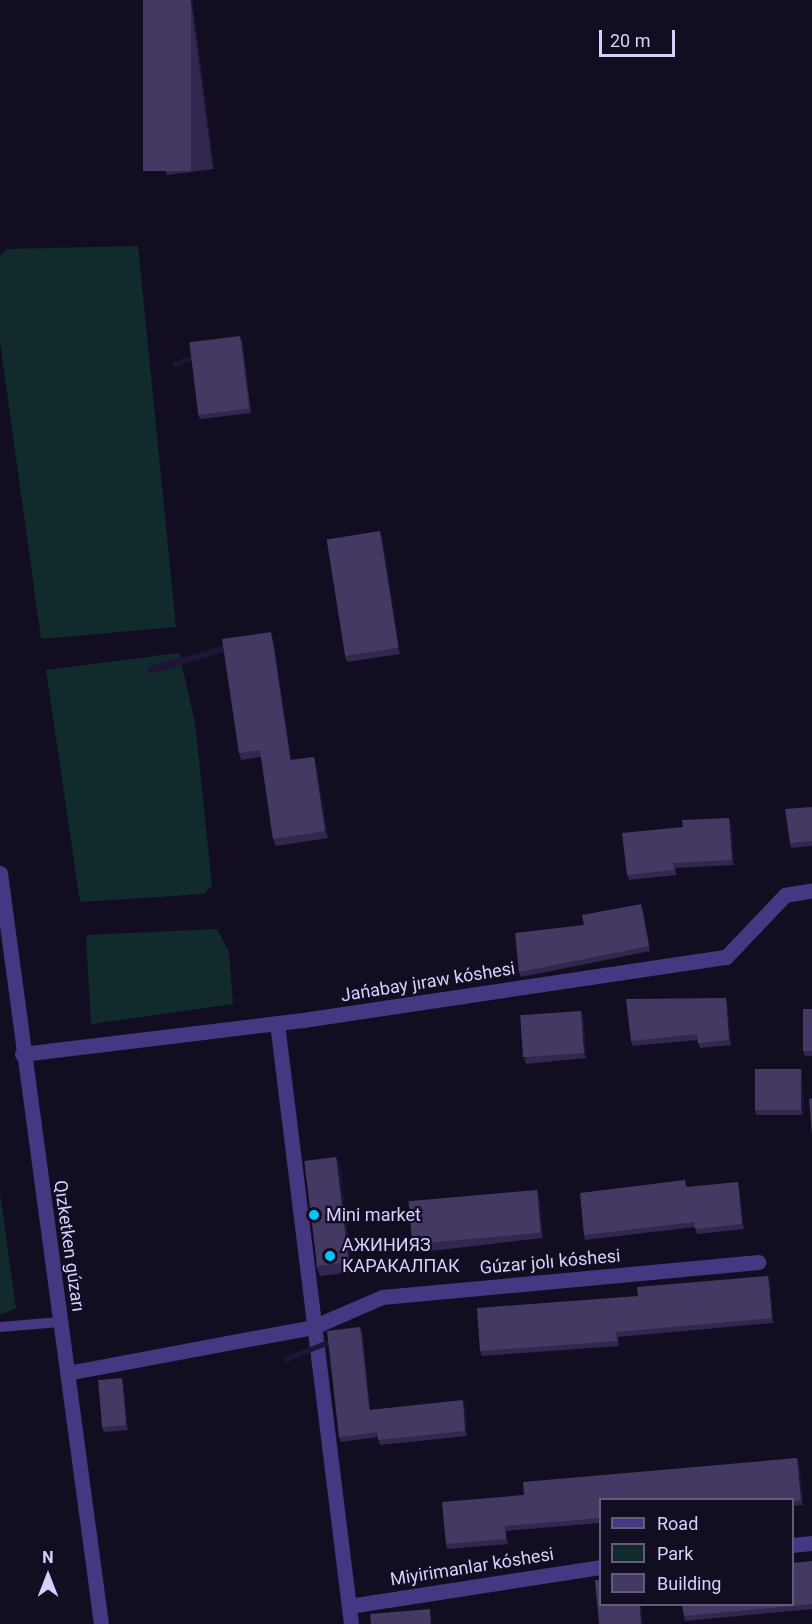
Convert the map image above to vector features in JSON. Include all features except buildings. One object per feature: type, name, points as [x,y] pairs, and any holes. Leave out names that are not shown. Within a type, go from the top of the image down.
[{"type":"street","name":"Qızketken gúzarı","points":[[0,873],[22,1054],[101,1624]]},
{"type":"street","name":"Jańabay jıraw kóshesi","points":[[22,1054],[277,1023],[726,957],[785,895],[812,890]]},
{"type":"street","points":[[277,1023],[351,1624]]},
{"type":"street","name":"Gúzar jolı kóshesi","points":[[67,1373],[313,1327],[381,1297],[758,1262]]},
{"type":"street","points":[[794,1545],[812,1543]]},
{"type":"street","name":"Miyirimanlar kóshesi","points":[[349,1605],[599,1567]]},
{"type":"lane","points":[[0,1327],[60,1322]]},
{"type":"green space","points":[[138,246],[176,627],[41,639],[0,342],[0,256],[7,249]]},
{"type":"green space","points":[[179,653],[195,722],[212,885],[205,894],[80,902],[46,670]]},
{"type":"green space","points":[[217,929],[229,952],[233,1004],[91,1024],[86,935]]},
{"type":"green space","points":[[0,1193],[16,1308],[3,1314],[0,1313]]},
{"type":"place","name":"Mini market","points":[[314,1215]]},
{"type":"place","name":"АЖИНИЯЗ КАРАКАЛПАК","points":[[330,1256]]}]
